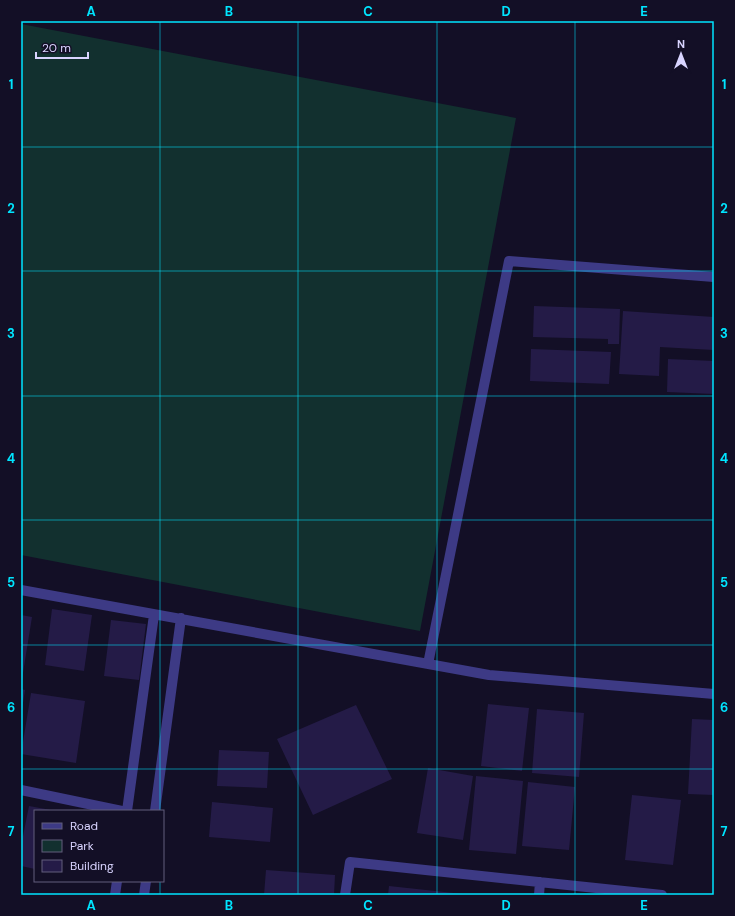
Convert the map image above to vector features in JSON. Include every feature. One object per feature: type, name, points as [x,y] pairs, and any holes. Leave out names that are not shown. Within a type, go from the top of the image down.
[{"type":"street","points":[[428,664],[509,261],[714,277]]},
{"type":"street","points":[[21,590],[490,675],[714,694]]},
{"type":"street","points":[[127,810],[154,615]]},
{"type":"street","points":[[155,810],[180,618]]},
{"type":"street","points":[[21,790],[117,810]]},
{"type":"street","points":[[346,895],[350,862],[662,895]]},
{"type":"street","points":[[116,895],[117,882]]},
{"type":"street","points":[[144,895],[146,882]]},
{"type":"street","points":[[539,895],[540,882]]},
{"type":"green space","points":[[21,24],[516,118],[420,631],[21,555]]},
{"type":"building","points":[[534,306],[620,309],[619,344],[608,344],[608,339],[533,337]]},
{"type":"building","points":[[623,311],[714,317],[714,350],[660,347],[659,376],[619,374]]},
{"type":"building","points":[[531,349],[611,352],[609,384],[530,381]]},
{"type":"building","points":[[668,359],[714,361],[714,394],[667,392]]},
{"type":"building","points":[[52,609],[92,615],[84,671],[45,665]]},
{"type":"building","points":[[21,615],[32,617],[22,679],[21,679]]},
{"type":"building","points":[[111,620],[146,624],[139,680],[104,676]]},
{"type":"building","points":[[21,689],[25,690],[22,709],[21,709]]},
{"type":"building","points":[[31,693],[85,701],[76,763],[21,754]]},
{"type":"building","points":[[488,704],[529,708],[522,771],[481,766]]},
{"type":"building","points":[[356,705],[392,779],[313,815],[277,739]]},
{"type":"building","points":[[537,709],[584,713],[579,777],[532,773]]},
{"type":"building","points":[[692,719],[714,720],[714,795],[688,794]]},
{"type":"building","points":[[219,750],[269,752],[267,788],[217,786]]},
{"type":"building","points":[[428,768],[473,776],[463,840],[417,833]]},
{"type":"building","points":[[476,776],[523,781],[516,854],[469,850]]},
{"type":"building","points":[[528,782],[575,787],[569,850],[522,846]]},
{"type":"building","points":[[632,795],[681,800],[673,865],[625,860]]},
{"type":"building","points":[[212,802],[273,808],[270,842],[209,837]]},
{"type":"building","points":[[29,806],[51,810],[34,810],[34,869],[21,866],[21,846]]},
{"type":"building","points":[[266,870],[335,875],[334,895],[264,895]]},
{"type":"building","points":[[389,886],[463,894],[463,895],[388,895]]}]
